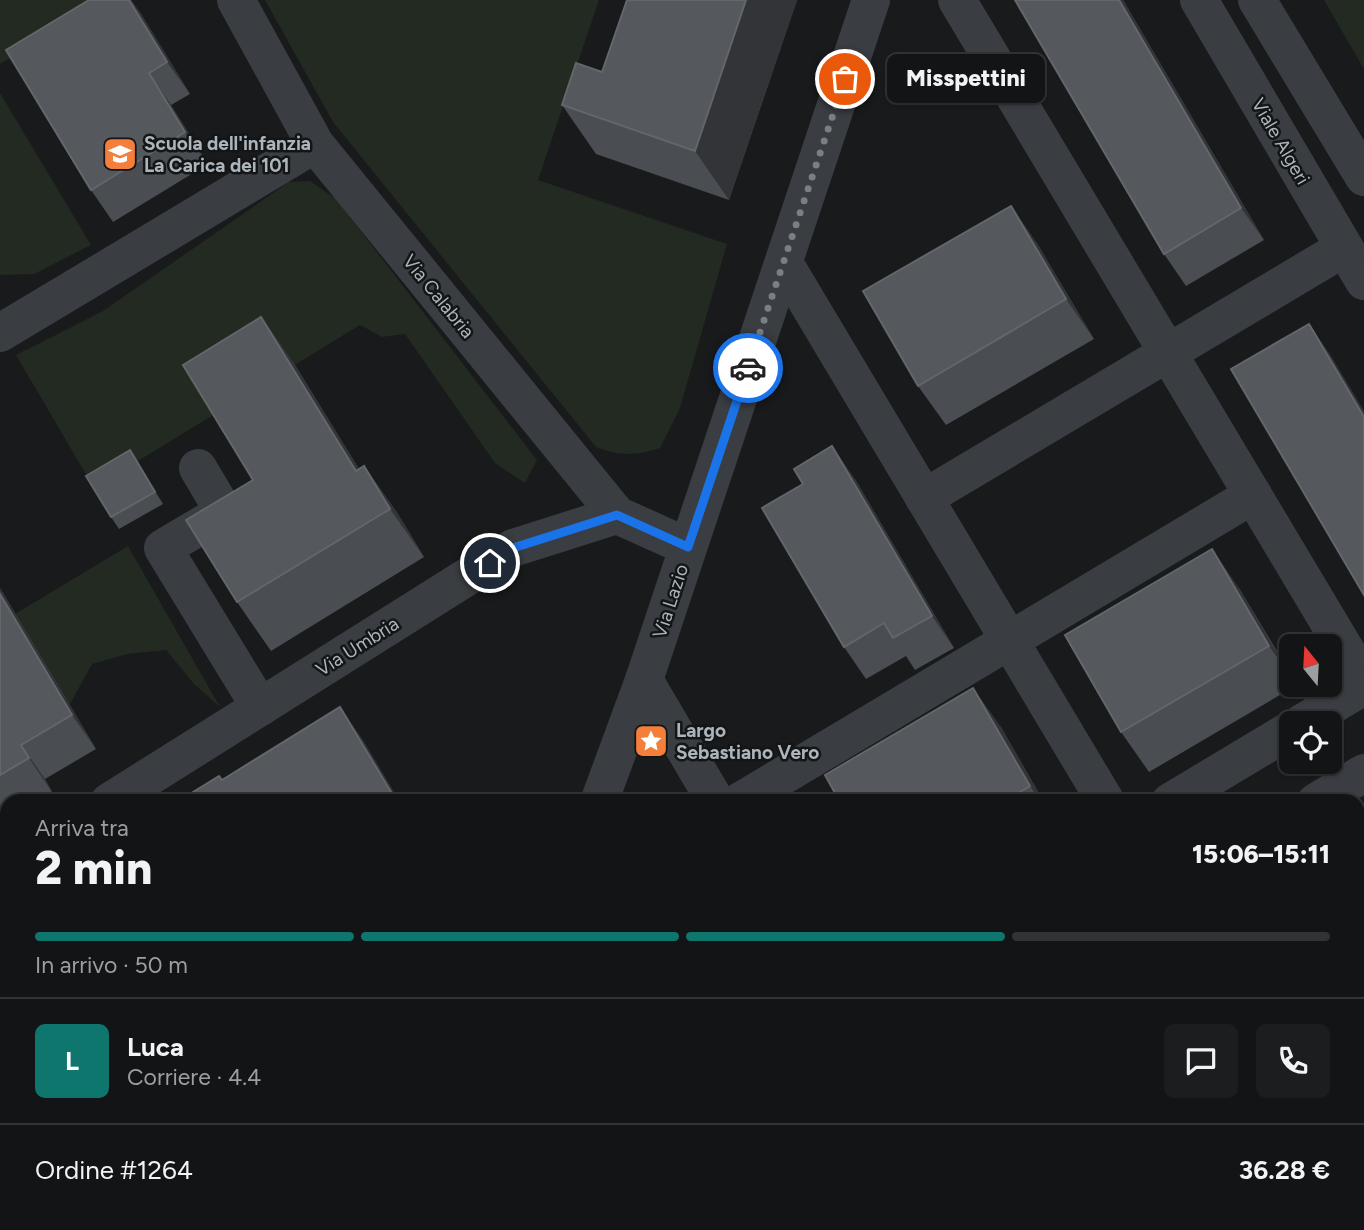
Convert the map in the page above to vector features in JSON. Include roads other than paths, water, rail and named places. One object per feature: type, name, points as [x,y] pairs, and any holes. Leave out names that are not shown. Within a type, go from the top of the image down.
[{"type":"street","name":"Via Calabria","points":[[236,0],[315,144],[617,515],[688,547]]},
{"type":"street","name":"Via Lazio","points":[[602,794],[644,680],[871,0]]},
{"type":"street","points":[[957,0],[1364,684],[1321,711]]},
{"type":"street","name":"Viale Algeri","points":[[1199,0],[1364,281]]},
{"type":"street","points":[[1257,0],[1364,177]]},
{"type":"street","points":[[0,333],[315,144]]},
{"type":"street","points":[[924,498],[1344,248]]},
{"type":"street","points":[[784,263],[1101,794]]},
{"type":"street","points":[[198,468],[224,512],[163,548],[260,707]]},
{"type":"street","points":[[752,794],[1253,495]]},
{"type":"street","name":"Via Umbria","points":[[122,794],[513,548],[617,515]]},
{"type":"street","points":[[644,680],[711,794]]},
{"type":"street","points":[[1183,794],[1279,737]]},
{"type":"street","points":[[1329,794],[1364,773]]},
{"type":"place","name":"Misspettini","points":[[845,79]]},
{"type":"place","name":"Scuola dell'infanzia La Carica dei 101","points":[[120,154]]},
{"type":"place","name":"Largo Sebastiano Vero","points":[[651,741]]}]
